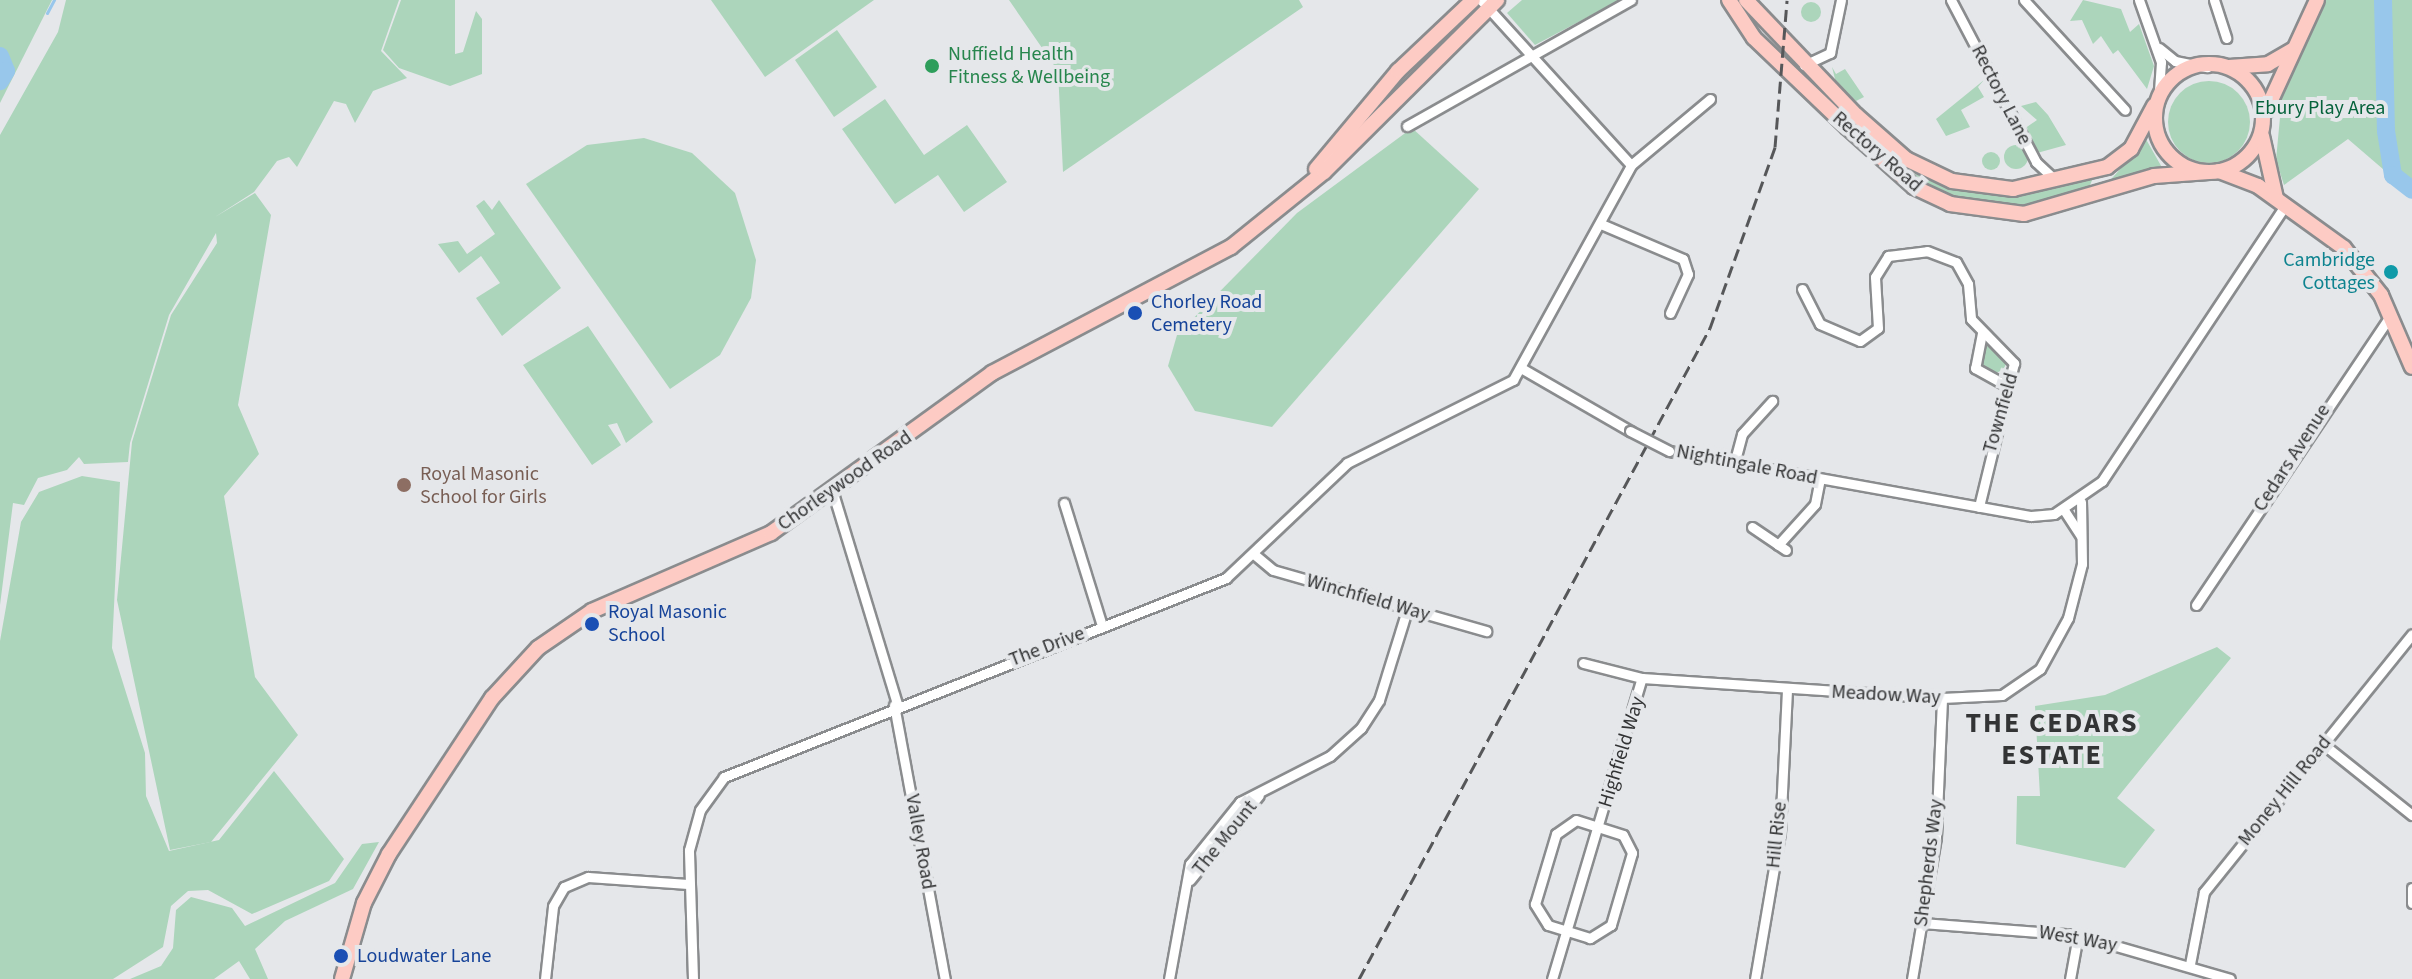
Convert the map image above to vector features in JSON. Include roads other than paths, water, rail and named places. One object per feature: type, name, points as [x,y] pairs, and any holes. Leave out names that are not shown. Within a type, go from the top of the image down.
[{"type":"main road","points":[[1304,186],[1398,71],[1473,0]]},
{"type":"main road","name":"Rectory Road","points":[[1729,0],[1754,38],[1857,137],[1914,187],[1950,204],[2024,214],[2154,176],[2214,172]]},
{"type":"main road","name":"Rectory Road","points":[[1746,0],[1804,65],[1933,174],[2001,188],[2061,182],[2117,162],[2157,100]]},
{"type":"main road","points":[[2281,202],[2262,136],[2266,112],[2317,0]]},
{"type":"main road","points":[[1304,186],[1489,2]]},
{"type":"main road","points":[[2297,47],[2268,64],[2207,67],[2183,72],[2157,100],[2163,149],[2182,165],[2214,172],[2281,202],[2344,248],[2391,315],[2412,367]]},
{"type":"main road","points":[[2224,67],[2253,86],[2266,112]]},
{"type":"main road","points":[[2214,172],[2247,156],[2262,136]]},
{"type":"main road","name":"Chorleywood Road","points":[[342,979],[383,865],[511,674],[579,619],[711,563],[833,493],[992,373],[1231,247],[1304,186]]},
{"type":"street","points":[[1407,126],[1631,0]]},
{"type":"street","points":[[1804,65],[1830,53],[1841,0]]},
{"type":"street","name":"Rectory Lane","points":[[1951,0],[2036,162],[2061,182]]},
{"type":"street","points":[[2024,0],[2125,110]]},
{"type":"street","points":[[2139,0],[2157,46],[2157,100]]},
{"type":"street","points":[[2214,0],[2226,38]]},
{"type":"street","points":[[1489,2],[1631,165]]},
{"type":"street","points":[[2157,46],[2175,61],[2207,67]]},
{"type":"street","points":[[1521,368],[1631,165],[1710,99]]},
{"type":"street","points":[[2081,502],[2281,202]]},
{"type":"street","points":[[1601,224],[1683,259],[1688,274],[1670,313]]},
{"type":"street","name":"Townfield","points":[[1802,289],[1820,324],[1860,341],[1879,322],[1875,277],[1881,262],[1902,252],[1937,252],[1962,269],[1968,313],[1982,333],[2010,354],[1979,507]]},
{"type":"street","name":"Cedars Avenue","points":[[2196,605],[2391,315]]},
{"type":"street","points":[[1982,333],[1975,368],[2006,385]]},
{"type":"street","name":"Nightingale Road","points":[[1521,368],[1669,451],[2031,516],[2064,510],[2081,502]]},
{"type":"street","name":"The Drive","points":[[693,979],[688,884],[691,840],[716,784],[896,705],[1226,578],[1255,555],[1347,463],[1484,401],[1521,368]]},
{"type":"street","points":[[1734,464],[1742,434],[1772,401]]},
{"type":"street","points":[[1752,527],[1782,548],[1815,504],[1820,479]]},
{"type":"street","name":"Valley Road","points":[[833,493],[896,705],[945,979]]},
{"type":"street","name":"Meadow Way","points":[[1583,663],[1642,678],[1942,698],[2002,695],[2040,669],[2074,600],[2081,536],[2081,502]]},
{"type":"street","points":[[1064,503],[1102,626]]},
{"type":"street","points":[[2064,510],[2081,536]]},
{"type":"street","name":"Winchfield Way","points":[[1255,555],[1273,570],[1486,631]]},
{"type":"street","name":"The Mount","points":[[1169,979],[1173,930],[1190,880],[1190,864],[1240,802],[1259,795],[1330,756],[1361,728],[1379,700],[1407,610]]},
{"type":"street","name":"Money Hill Road","points":[[2190,964],[2204,892],[2412,634]]},
{"type":"street","name":"Highfield Way","points":[[1552,979],[1642,678]]},
{"type":"street","name":"Hill Rise","points":[[1755,979],[1780,833],[1787,689]]},
{"type":"street","name":"Shepherds Way","points":[[1912,979],[1936,837],[1942,698]]},
{"type":"street","points":[[2323,744],[2412,815]]},
{"type":"street","name":"Highfield Way","points":[[1576,820],[1600,825],[1623,835],[1632,853],[1611,925],[1590,938],[1545,923],[1535,904],[1556,834],[1576,820]]},
{"type":"street","points":[[545,979],[553,906],[574,880],[688,884]]},
{"type":"street","points":[[2412,888],[2412,903]]},
{"type":"street","name":"West Way","points":[[1922,923],[2078,935],[2190,964],[2228,979]]},
{"type":"street","points":[[2070,979],[2078,935]]},
{"type":"waterway","points":[[47,13],[54,0]]},
{"type":"waterway","points":[[2383,0],[2386,131],[2393,175],[2412,190]]},
{"type":"waterway","points":[[0,56],[6,71],[0,81]]},
{"type":"railway","points":[[1359,979],[1710,328],[1775,147],[1787,0]]},
{"type":"place","name":"Nuffield Health Fitness & Wellbeing","points":[[932,66]]},
{"type":"place","name":"Cambridge Cottages","points":[[2391,272]]},
{"type":"place","name":"Chorley Road Cemetery","points":[[1135,313]]},
{"type":"place","name":"Royal Masonic School for Girls","points":[[404,485]]},
{"type":"place","name":"Royal Masonic School","points":[[592,624]]},
{"type":"place","name":"Loudwater Lane","points":[[341,956]]},
{"type":"district","name":"THE CEDARS ESTATE","points":[[2052,739]]},
{"type":"park label","name":"Ebury Play Area","points":[[2320,108]]}]
